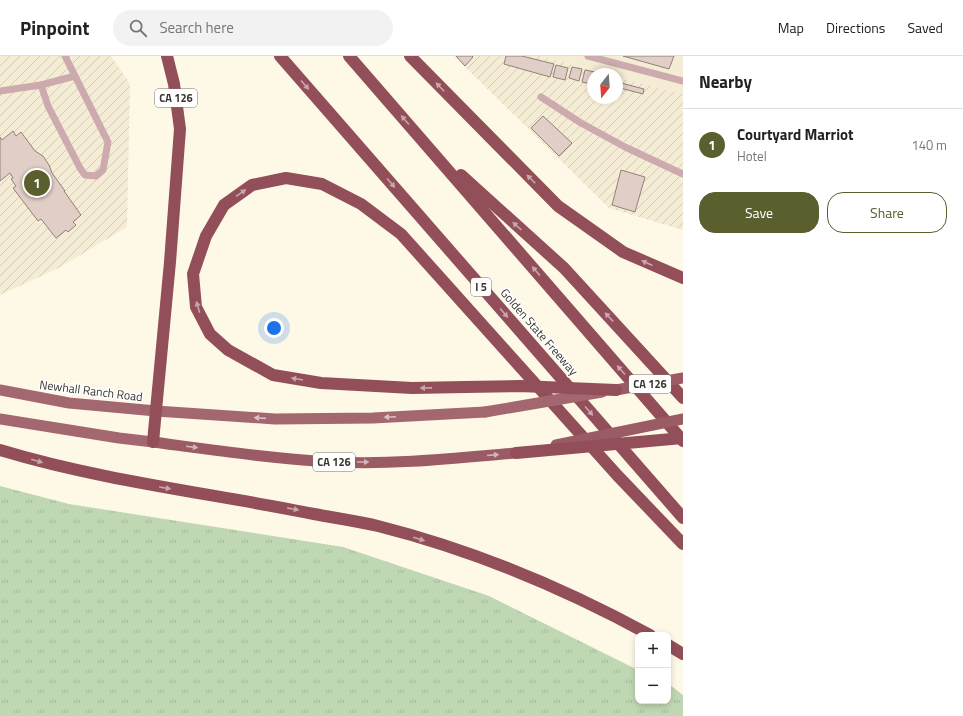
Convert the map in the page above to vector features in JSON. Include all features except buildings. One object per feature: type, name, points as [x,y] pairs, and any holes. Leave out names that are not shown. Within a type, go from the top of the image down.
[{"type":"highway","name":"CA 126","points":[[167,56],[174,84],[180,129],[153,442],[271,457],[335,462],[376,462],[516,453],[683,419]]},
{"type":"highway","name":"Golden State Freeway","points":[[280,56],[683,518]]},
{"type":"highway","points":[[349,56],[683,441]]},
{"type":"highway","points":[[410,56],[558,206],[623,252],[683,278]]},
{"type":"highway","points":[[424,142],[564,268],[683,398]]},
{"type":"highway","points":[[616,390],[520,386],[412,388],[321,383],[273,375],[228,350],[210,334],[196,307],[193,274],[206,236],[224,205],[252,186],[286,178],[322,184],[361,204],[401,234],[617,475],[683,544]]},
{"type":"highway","name":"CA 126","points":[[616,390],[683,378]]},
{"type":"highway","points":[[516,453],[683,438]]},
{"type":"highway","points":[[0,450],[43,463],[141,484],[277,506],[378,526],[468,553],[542,582],[610,613],[645,632]]},
{"type":"highway","points":[[671,647],[683,654]]},
{"type":"main road","name":"Newhall Ranch Road","points":[[0,390],[69,403],[156,411]]},
{"type":"main road","name":"CA 126","points":[[156,411],[275,419],[373,418],[485,412],[616,390]]},
{"type":"main road","points":[[0,419],[153,442]]},
{"type":"lane","points":[[41,85],[48,106],[80,168],[86,175],[96,176],[105,166],[108,142],[65,56]]},
{"type":"lane","points":[[588,56],[683,81]]},
{"type":"lane","points":[[0,91],[41,85],[75,76]]},
{"type":"lane","points":[[541,97],[581,123],[625,147],[683,174]]},
{"type":"shaded area","points":[[0,56],[111,56],[130,84],[127,227],[59,268],[0,295]]},
{"type":"shaded area","points":[[454,56],[539,56],[587,69],[587,104],[623,104],[623,79],[683,94],[683,230],[609,208]]},
{"type":"shaded area","points":[[539,56],[683,56],[683,94],[623,79],[623,68],[587,69]]},
{"type":"green space","points":[[0,486],[69,504],[343,547],[489,596],[635,669],[635,704],[671,704],[671,686],[683,695],[683,716],[0,716]]},
{"type":"place","name":"Courtyard Marriot","points":[[37,183]]}]
